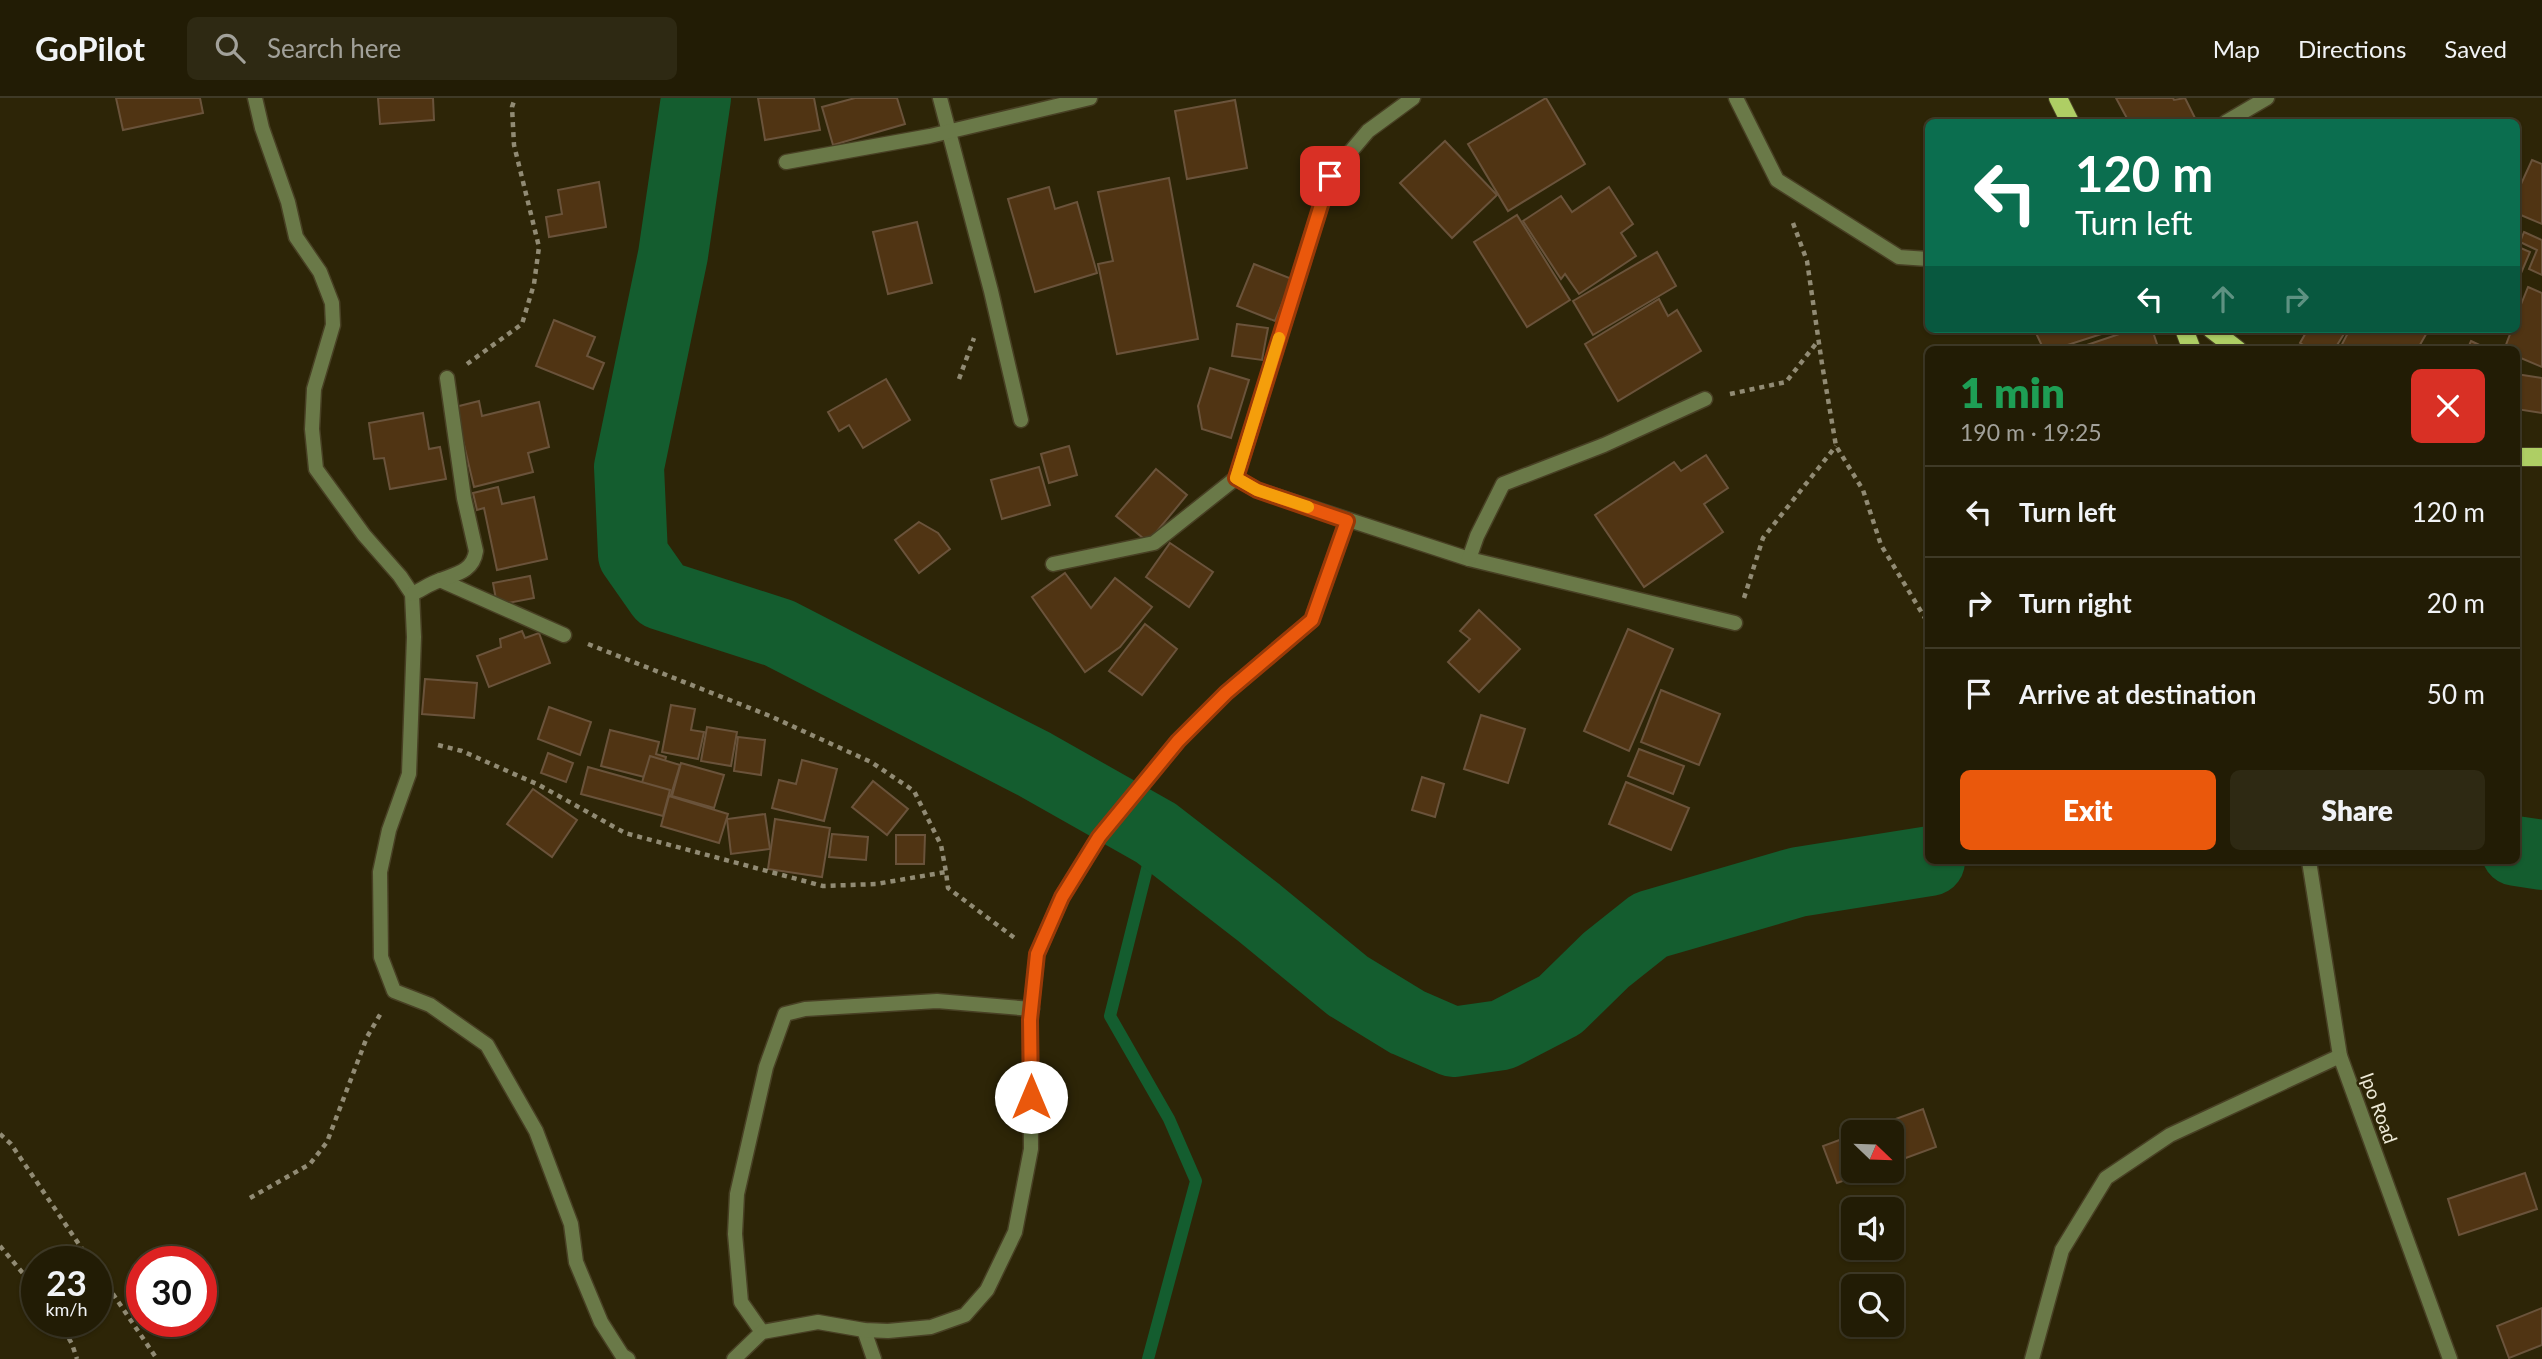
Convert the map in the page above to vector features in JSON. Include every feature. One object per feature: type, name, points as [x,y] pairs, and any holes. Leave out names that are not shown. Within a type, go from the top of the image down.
[{"type":"main road","points":[[2058,98],[2068,119]]},
{"type":"main road","points":[[2216,333],[2233,346]]},
{"type":"main road","points":[[2520,457],[2542,457]]},
{"type":"street","points":[[255,98],[262,128],[288,202],[296,237],[320,272],[332,303],[332,325],[314,389],[312,429],[316,468],[364,535],[412,594],[414,638],[409,774],[389,830],[380,872],[381,957],[394,991],[430,1005],[487,1045],[536,1131],[571,1224],[576,1262],[601,1322],[622,1356],[628,1359]]},
{"type":"street","points":[[940,98],[991,291],[1021,420]]},
{"type":"street","points":[[786,162],[950,131],[1090,98]]},
{"type":"street","points":[[1053,564],[1154,543],[1236,478],[1330,176],[1368,131],[1413,98]]},
{"type":"street","points":[[1736,98],[1777,180],[1899,257],[1925,258]]},
{"type":"street","points":[[2231,119],[2267,98]]},
{"type":"street","points":[[412,594],[440,580],[464,573],[475,558],[447,378]]},
{"type":"street","points":[[1469,559],[1477,536],[1503,484],[1604,444],[1705,399]]},
{"type":"street","points":[[1236,478],[1257,490],[1469,559],[1735,623]]},
{"type":"street","points":[[734,1359],[762,1332],[818,1322],[864,1330],[931,1327],[965,1315],[987,1290],[1015,1232],[1031,1149],[1032,1009],[1037,954],[1062,897],[1099,837],[1178,741],[1226,693],[1312,620],[1347,521]]},
{"type":"street","points":[[440,580],[564,635]]},
{"type":"street","name":"Ipo Road","points":[[2309,864],[2340,1056],[2450,1359]]},
{"type":"street","points":[[762,1332],[741,1302],[735,1234],[737,1194],[766,1067],[785,1014],[805,1009],[937,1001],[1032,1009]]},
{"type":"street","points":[[2032,1359],[2062,1250],[2106,1178],[2170,1135],[2340,1056]]},
{"type":"street","points":[[864,1330],[874,1359]]},
{"type":"path","points":[[447,378],[522,324],[534,284],[539,247],[514,145],[512,107],[515,98]]},
{"type":"path","points":[[1777,180],[1807,261],[1836,446],[1863,490],[1881,545],[1925,618]]},
{"type":"path","points":[[1705,399],[1786,382],[1818,341]]},
{"type":"path","points":[[1735,623],[1763,538],[1836,446]]},
{"type":"path","points":[[564,635],[770,716],[871,762],[914,791],[941,845],[948,888],[1037,954]]},
{"type":"path","points":[[410,737],[461,751],[538,785],[625,833],[811,883],[823,886],[876,884],[946,872]]},
{"type":"path","points":[[250,1198],[310,1164],[327,1142],[367,1037],[394,991]]},
{"type":"path","points":[[0,1132],[80,1246]]},
{"type":"path","points":[[0,1246],[21,1271]]},
{"type":"path","points":[[112,1293],[157,1359]]},
{"type":"path","points":[[68,1337],[77,1359]]},
{"type":"building","points":[[116,98],[200,98],[203,113],[123,130]]},
{"type":"building","points":[[378,98],[433,98],[434,120],[380,124]]},
{"type":"building","points":[[758,98],[814,98],[820,130],[765,140]]},
{"type":"building","points":[[855,98],[897,98],[905,124],[833,145],[822,107]]},
{"type":"building","points":[[1546,98],[1585,164],[1508,211],[1468,144]]},
{"type":"building","points":[[2116,98],[2185,98],[2195,118],[2193,119],[2127,119]]},
{"type":"building","points":[[1235,100],[1247,168],[1187,179],[1175,111]]},
{"type":"building","points":[[1445,141],[1497,195],[1452,238],[1400,183]]},
{"type":"building","points":[[2532,160],[2542,164],[2542,224],[2520,215],[2520,186]]},
{"type":"building","points":[[1169,178],[1198,339],[1117,354],[1098,264],[1113,261],[1098,192]]},
{"type":"building","points":[[599,182],[606,227],[549,237],[546,217],[562,214],[558,190]]},
{"type":"building","points":[[1049,187],[1055,209],[1077,202],[1097,273],[1035,292],[1008,199]]},
{"type":"building","points":[[1609,187],[1633,224],[1621,233],[1636,256],[1579,294],[1565,274],[1561,279],[1523,221],[1561,196],[1572,212]]},
{"type":"building","points":[[1517,215],[1570,300],[1527,327],[1474,242]]},
{"type":"building","points":[[917,222],[932,283],[888,294],[873,232]]},
{"type":"building","points":[[2524,232],[2542,240],[2542,275],[2529,269],[2537,250],[2520,242]]},
{"type":"building","points":[[2520,248],[2530,252],[2520,276]]},
{"type":"building","points":[[1657,252],[1676,286],[1593,335],[1573,301]]},
{"type":"building","points":[[1254,264],[1292,279],[1275,321],[1237,306]]},
{"type":"building","points":[[2528,287],[2542,293],[2542,367],[2520,358],[2520,346],[2506,346],[2510,333],[2520,333],[2520,307]]},
{"type":"building","points":[[1659,299],[1668,316],[1677,310],[1701,351],[1618,401],[1585,344]]},
{"type":"building","points":[[554,320],[595,337],[587,356],[604,363],[593,389],[536,366]]},
{"type":"building","points":[[1237,324],[1268,328],[1262,360],[1232,356]]},
{"type":"building","points":[[2036,333],[2105,333],[2064,346],[2042,346]]},
{"type":"building","points":[[2122,333],[2153,333],[2158,346],[2084,346]]},
{"type":"building","points":[[2306,333],[2345,333],[2336,346],[2305,346],[2300,343]]},
{"type":"building","points":[[2348,333],[2427,333],[2419,346],[2341,346]]},
{"type":"building","points":[[2471,341],[2482,346],[2469,346]]},
{"type":"building","points":[[1210,368],[1249,380],[1231,438],[1202,429],[1198,406]]},
{"type":"building","points":[[2520,375],[2542,378],[2542,413],[2520,410]]},
{"type":"building","points":[[886,379],[910,420],[863,448],[849,425],[839,431],[828,412]]},
{"type":"building","points":[[479,401],[482,416],[539,402],[549,447],[528,453],[533,472],[474,487],[455,407]]},
{"type":"building","points":[[423,413],[429,449],[440,447],[446,479],[390,489],[384,458],[374,459],[369,423]]},
{"type":"building","points":[[1069,446],[1077,475],[1049,483],[1041,454]]},
{"type":"building","points":[[1706,455],[1728,488],[1704,504],[1723,532],[1644,587],[1595,515],[1674,462],[1681,471]]},
{"type":"building","points":[[1039,467],[1050,505],[1002,519],[991,480]]},
{"type":"building","points":[[1156,469],[1187,495],[1148,542],[1116,516]]},
{"type":"building","points":[[498,487],[502,504],[534,497],[547,559],[497,570],[484,508],[477,510],[473,493]]},
{"type":"building","points":[[919,522],[938,533],[950,549],[919,573],[895,540]]},
{"type":"building","points":[[1170,543],[1213,572],[1189,607],[1146,577]]},
{"type":"building","points":[[1065,573],[1091,608],[1115,578],[1152,607],[1120,647],[1085,672],[1032,597]]},
{"type":"building","points":[[530,576],[534,598],[497,605],[493,583]]},
{"type":"building","points":[[1479,610],[1520,649],[1479,692],[1448,662],[1470,639],[1460,631]]},
{"type":"building","points":[[1145,624],[1177,649],[1142,695],[1109,671]]},
{"type":"building","points":[[1628,629],[1673,649],[1629,751],[1584,731]]},
{"type":"building","points":[[522,631],[525,638],[539,633],[550,663],[489,687],[477,656],[501,647],[500,639]]},
{"type":"building","points":[[425,679],[477,683],[474,718],[422,714]]},
{"type":"building","points":[[1661,690],[1720,714],[1699,765],[1641,742]]},
{"type":"building","points":[[671,705],[695,709],[691,730],[704,732],[698,759],[662,752]]},
{"type":"building","points":[[549,707],[591,722],[580,755],[538,739]]},
{"type":"building","points":[[1481,715],[1525,729],[1508,783],[1464,769]]},
{"type":"building","points":[[707,727],[737,732],[731,766],[701,761]]},
{"type":"building","points":[[610,730],[659,742],[656,754],[666,757],[660,781],[601,766]]},
{"type":"building","points":[[738,737],[765,740],[761,775],[734,771]]},
{"type":"building","points":[[1639,749],[1684,766],[1673,794],[1628,776]]},
{"type":"building","points":[[548,753],[573,763],[566,782],[541,773]]},
{"type":"building","points":[[650,756],[680,765],[670,798],[640,789]]},
{"type":"building","points":[[802,760],[837,769],[824,821],[772,808],[779,780],[796,784]]},
{"type":"building","points":[[681,763],[724,775],[714,808],[672,796]]},
{"type":"building","points":[[588,767],[670,790],[663,816],[581,794]]},
{"type":"building","points":[[1422,777],[1444,784],[1435,817],[1412,810]]},
{"type":"building","points":[[873,781],[908,809],[887,835],[852,807]]},
{"type":"building","points":[[1626,782],[1689,808],[1671,850],[1609,824]]},
{"type":"building","points":[[533,789],[577,820],[552,857],[507,824]]},
{"type":"building","points":[[669,796],[728,814],[719,843],[661,826]]},
{"type":"building","points":[[765,814],[770,849],[731,854],[727,819]]},
{"type":"building","points":[[775,819],[830,828],[822,877],[768,869]]},
{"type":"building","points":[[832,834],[868,837],[866,860],[829,857]]},
{"type":"building","points":[[896,835],[925,835],[924,864],[896,864]]},
{"type":"building","points":[[1923,1109],[1936,1147],[1904,1159],[1904,1120],[1893,1120]]},
{"type":"building","points":[[1841,1139],[1841,1182],[1837,1183],[1823,1146]]},
{"type":"building","points":[[2525,1173],[2537,1209],[2459,1235],[2448,1199]]},
{"type":"building","points":[[2542,1308],[2542,1345],[2509,1358],[2497,1326]]},
{"type":"waterway","points":[[696,98],[673,255],[629,467],[633,555],[661,595],[779,633],[1034,764],[1156,833],[1348,986],[1407,1022],[1453,1042],[1502,1035],[1560,1005],[1606,960],[1650,925],[1798,882],[1925,862]]},
{"type":"waterway","points":[[1148,1359],[1196,1181],[1169,1119],[1110,1016],[1156,833]]},
{"type":"waterway","points":[[2520,852],[2542,855]]},
{"type":"slow traffic","points":[[1279,338],[1236,478],[1257,490],[1308,507]]},
{"type":"route","points":[[1031,1097],[1030,1020],[1037,954],[1062,897],[1099,837],[1178,741],[1226,693],[1312,620],[1347,521],[1257,490],[1236,478],[1330,176]]}]
